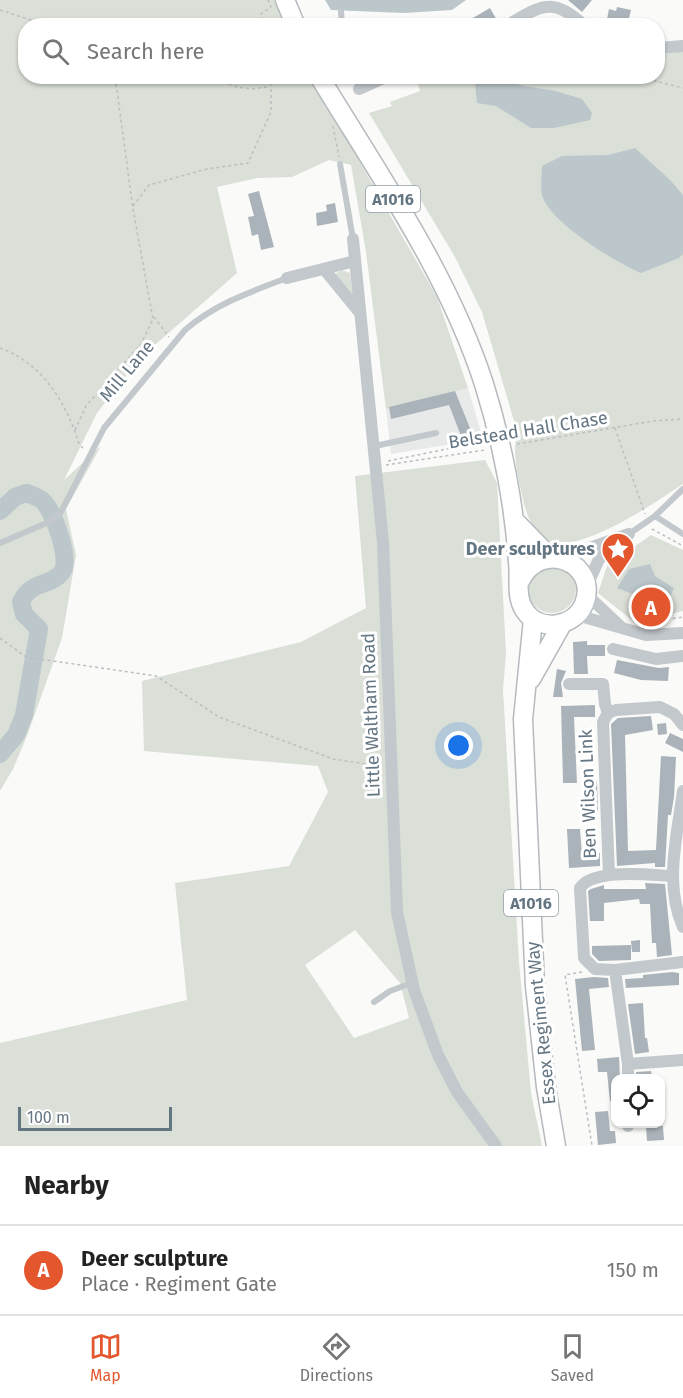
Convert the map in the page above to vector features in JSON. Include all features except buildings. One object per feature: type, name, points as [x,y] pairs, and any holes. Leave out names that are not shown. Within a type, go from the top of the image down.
[{"type":"main road","points":[[285,0],[293,18]]},
{"type":"main road","name":"A1016","points":[[324,84],[428,256],[472,352],[500,442],[515,521],[520,602],[533,619]]},
{"type":"main road","points":[[515,521],[556,558],[578,570],[586,591]]},
{"type":"main road","points":[[520,581],[531,564],[556,558]]},
{"type":"main road","name":"Essex Regiment Way","points":[[528,683],[569,619],[583,605],[586,591]]},
{"type":"main road","points":[[533,619],[547,625],[569,619]]},
{"type":"main road","name":"Essex Regiment Way","points":[[533,619],[524,729],[535,986],[546,1087],[556,1146]]},
{"type":"street","points":[[519,18],[538,6],[566,8],[577,18]]},
{"type":"street","points":[[665,47],[683,46]]},
{"type":"street","name":"Little Waltham Road","points":[[353,238],[383,542],[397,912],[413,983],[427,1027],[457,1092],[496,1146]]},
{"type":"street","name":"Mill Lane","points":[[287,278],[356,261]]},
{"type":"street","points":[[324,269],[360,313]]},
{"type":"street","points":[[556,558],[629,534]]},
{"type":"street","points":[[624,628],[586,591],[599,559],[629,534]]},
{"type":"street","points":[[569,619],[624,628],[646,635],[683,633]]},
{"type":"street","points":[[613,649],[656,660],[683,656]]},
{"type":"street","name":"Ben Wilson Link","points":[[570,684],[603,684],[604,704],[608,713]]},
{"type":"street","name":"Ben Wilson Link","points":[[609,875],[603,722],[608,713],[616,710],[660,707],[674,714],[683,725]]},
{"type":"street","points":[[683,791],[672,876],[676,911],[683,927]]},
{"type":"street","points":[[672,876],[609,875],[592,878],[580,888],[584,958],[595,969],[615,970],[683,962]]},
{"type":"street","points":[[615,970],[628,1074]]},
{"type":"street","points":[[628,1064],[683,1060]]},
{"type":"lane","points":[[341,11],[341,18]]},
{"type":"lane","points":[[340,164],[353,238]]},
{"type":"lane","name":"Mill Lane","points":[[0,543],[49,522],[61,512],[104,428],[175,341],[200,317],[224,303],[287,278]]},
{"type":"lane","points":[[375,446],[436,433]]},
{"type":"lane","points":[[629,534],[655,516],[683,489]]},
{"type":"lane","points":[[655,516],[683,534]]},
{"type":"lane","points":[[374,1002],[390,991],[413,983]]},
{"type":"path","points":[[262,18],[261,15],[271,7],[268,0]]},
{"type":"path","points":[[0,10],[24,18]]},
{"type":"path","points":[[665,83],[683,88]]},
{"type":"path","points":[[75,430],[86,406],[141,344],[152,325],[116,84]]},
{"type":"path","points":[[235,84],[253,89],[267,87],[269,84]]},
{"type":"path","points":[[133,209],[137,199],[149,185],[207,169],[248,163],[271,112],[271,84]]},
{"type":"path","points":[[336,105],[332,123],[340,164]]},
{"type":"path","points":[[152,314],[164,332],[175,341]]},
{"type":"path","points":[[0,348],[34,365],[56,394],[75,430],[78,445],[92,455]]},
{"type":"path","name":"Belstead Hall Chase","points":[[376,465],[500,442],[683,419]]},
{"type":"path","points":[[615,428],[636,497],[652,530],[683,546]]},
{"type":"path","points":[[376,465],[480,443],[500,442]]},
{"type":"path","points":[[646,635],[649,621],[683,617]]},
{"type":"path","points":[[0,638],[26,657],[156,676],[219,717],[333,759],[390,768]]},
{"type":"path","points":[[592,1146],[565,975],[595,969]]},
{"type":"shaded area","points":[[0,0],[274,0],[283,18],[18,18],[18,84],[315,84],[437,297],[468,388],[386,409],[366,252],[351,165],[329,160],[292,177],[257,178],[217,187],[237,273],[140,358],[97,413],[64,480],[101,446],[66,509],[76,555],[62,638],[27,736],[13,769],[0,791]]},
{"type":"shaded area","points":[[325,0],[466,0],[452,10],[404,13],[331,10]]},
{"type":"shaded area","points":[[683,51],[683,484],[602,532],[568,543],[554,542],[547,540],[537,531],[525,507],[515,457],[517,431],[482,312],[455,257],[369,113],[392,106],[390,102],[420,91],[418,84],[665,84],[665,54]]},
{"type":"shaded area","points":[[475,84],[517,84],[556,91],[582,99],[592,113],[590,120],[554,128],[531,128],[496,106],[477,103]]},
{"type":"shaded area","points":[[635,148],[683,195],[683,254],[679,258],[641,273],[600,251],[570,229],[547,206],[541,188],[542,166],[562,156],[608,155]]},
{"type":"shaded area","points":[[342,270],[350,273],[353,298],[335,274]]},
{"type":"shaded area","points":[[468,388],[483,439],[391,454],[386,409]]},
{"type":"shaded area","points":[[485,460],[497,483],[506,653],[503,690],[519,962],[531,1093],[542,1146],[0,1146],[0,1043],[187,1000],[175,883],[289,866],[328,792],[318,766],[144,751],[142,681],[301,642],[366,608],[355,476]],"holes":[[[355,930],[400,983],[409,1018],[354,1038],[305,965]]]},
{"type":"shaded area","points":[[651,535],[683,550],[683,611],[634,622],[598,593],[607,566]]},
{"type":"shaded area","points":[[650,564],[655,576],[674,588],[669,599],[646,599],[617,588],[629,569]]},
{"type":"shaded area","points":[[547,565],[557,565],[569,572],[576,584],[576,594],[569,606],[557,613],[547,613],[532,602],[528,594],[528,584],[539,569]]},
{"type":"waterway","points":[[0,511],[15,497],[26,493],[43,501],[56,525],[64,557],[62,572],[52,580],[30,590],[21,602],[24,614],[39,629],[24,715],[16,735],[0,754]]},
{"type":"place","name":"Deer sculptures","points":[[618,578]]},
{"type":"place","name":"Deer sculpture","points":[[651,607]]}]
